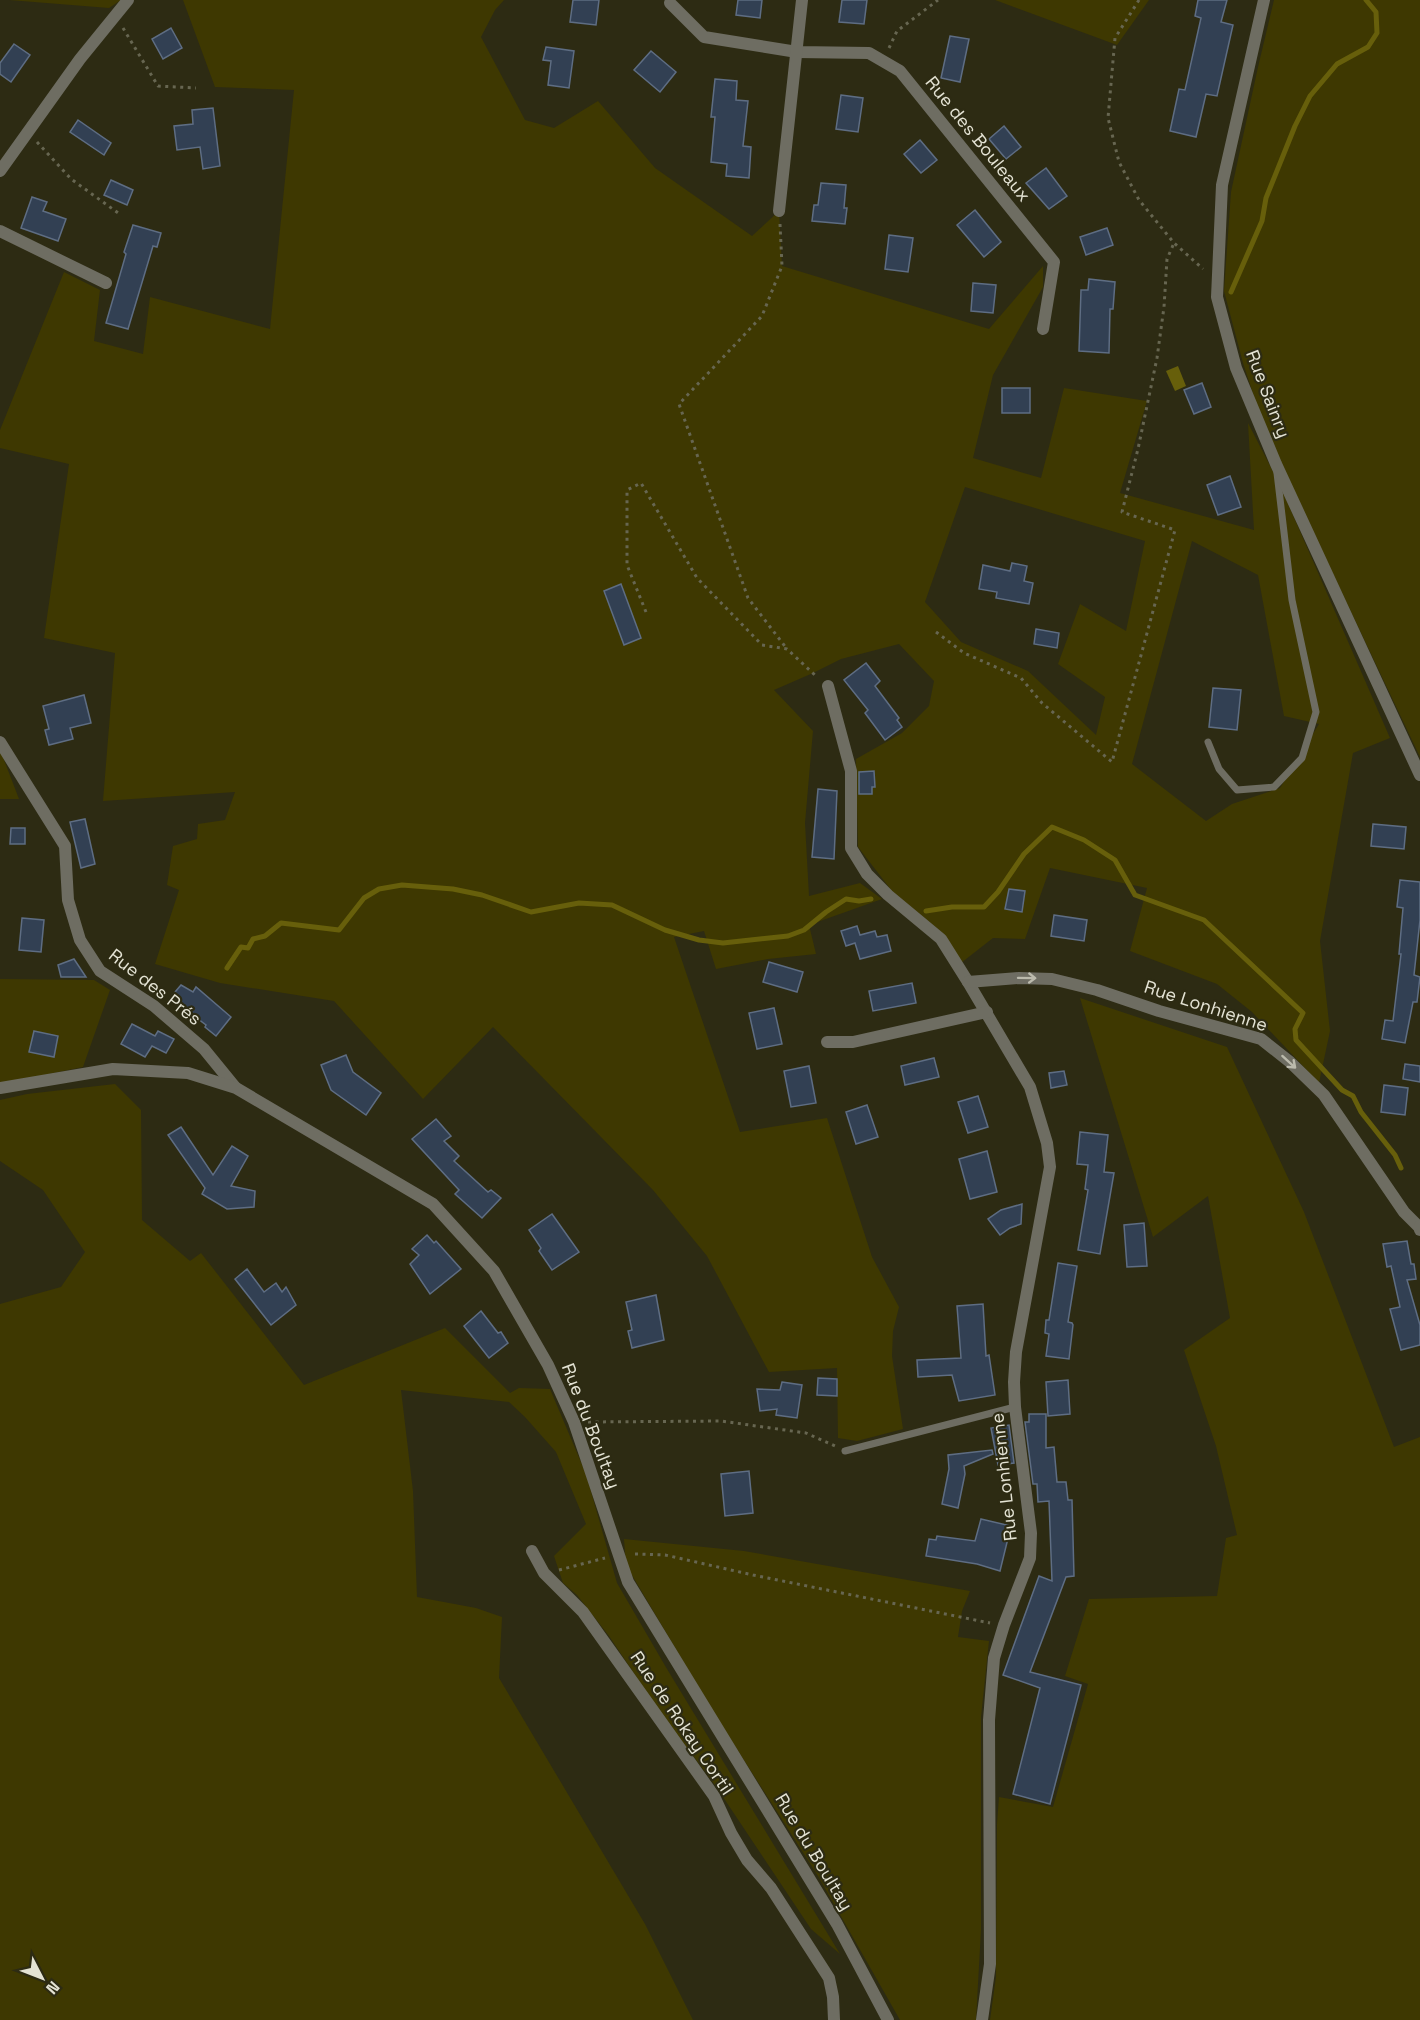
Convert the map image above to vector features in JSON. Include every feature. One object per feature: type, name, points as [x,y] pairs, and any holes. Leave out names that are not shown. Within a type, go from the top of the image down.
[{"type":"street","points":[[0,171],[80,59],[128,0]]},
{"type":"street","points":[[779,211],[802,0]]},
{"type":"street","name":"Rue Sainry","points":[[1264,0],[1222,185],[1217,297],[1236,368],[1275,464],[1420,775]]},
{"type":"street","name":"Rue des Bouleaux","points":[[669,3],[704,37],[797,52],[869,53],[900,71],[1054,262],[1043,329]]},
{"type":"street","points":[[0,231],[106,283]]},
{"type":"street","name":"Rue Lonhienne","points":[[828,686],[851,771],[851,848],[867,874],[888,896],[941,939],[987,1012],[1030,1087],[1047,1143],[1050,1167],[1016,1352],[1015,1407],[1031,1533],[1030,1558],[994,1658],[990,1720],[990,1964],[982,2020]]},
{"type":"street","name":"Rue des Prés","points":[[0,742],[65,846],[68,900],[80,940],[100,971],[154,1006],[204,1049],[236,1088]]},
{"type":"street","name":"Rue Lonhienne","points":[[968,982],[1052,978],[1261,1039],[1290,1062],[1324,1095],[1404,1212],[1420,1228]]},
{"type":"street","points":[[828,1042],[853,1042],[987,1012]]},
{"type":"street","name":"Rue du Boultay","points":[[0,1088],[113,1069],[188,1073],[236,1088],[433,1204],[494,1271],[548,1365],[574,1422],[628,1582],[837,1924],[888,2020]]},
{"type":"street","name":"Rue de Rokay Cortil","points":[[532,1551],[544,1573],[583,1612],[714,1796],[731,1833],[747,1860],[771,1888],[829,1978],[834,2020]]},
{"type":"lane","points":[[1208,742],[1219,769],[1237,790],[1274,787],[1302,758],[1316,712],[1292,600],[1275,464]]},
{"type":"lane","points":[[845,1451],[1015,1407]]},
{"type":"path","points":[[882,61],[897,31],[939,0]]},
{"type":"path","points":[[1139,0],[1114,38],[1108,118],[1119,162],[1139,200],[1174,243],[1218,282]]},
{"type":"path","points":[[116,15],[158,86],[196,87]]},
{"type":"path","points":[[28,132],[71,179],[122,215]]},
{"type":"path","points":[[779,211],[782,266],[762,316],[679,404],[748,598],[787,649],[828,686]]},
{"type":"path","points":[[936,632],[964,653],[1021,678],[1042,703],[1112,762],[1175,530],[1122,512],[1157,358],[1164,307],[1167,259],[1174,243]]},
{"type":"path","points":[[646,612],[627,565],[627,490],[641,483],[697,578],[762,645],[787,649]]},
{"type":"path","points":[[574,1422],[721,1421],[806,1433],[845,1451]]},
{"type":"path","points":[[544,1573],[618,1554],[665,1555],[1004,1625]]},
{"type":"shaded area","points":[[9,0],[121,0],[109,8]]},
{"type":"shaded area","points":[[183,0],[504,0],[495,10],[481,37],[525,120],[554,128],[598,101],[655,168],[752,236],[779,211],[782,266],[989,329],[1043,266],[1043,287],[993,375],[973,458],[1041,478],[1064,388],[1147,401],[1120,493],[1254,530],[1248,423],[1279,483],[1390,738],[1353,753],[1320,941],[1330,1031],[1319,1083],[1252,1012],[1217,984],[1130,951],[1147,888],[1050,868],[1025,939],[993,938],[961,963],[945,935],[892,891],[858,847],[856,759],[902,733],[929,706],[934,681],[899,644],[841,659],[774,690],[813,731],[805,823],[809,896],[860,883],[882,899],[809,925],[816,954],[768,959],[716,969],[704,931],[674,937],[740,1132],[827,1118],[872,1257],[899,1307],[893,1331],[892,1356],[903,1429],[857,1441],[838,1438],[837,1368],[769,1372],[707,1256],[653,1190],[493,1027],[423,1099],[334,1001],[220,983],[155,964],[179,890],[167,885],[173,846],[197,839],[198,824],[225,820],[235,792],[103,801],[115,653],[44,638],[69,464],[0,448],[0,430],[64,272],[100,290],[94,341],[143,354],[150,297],[270,329],[294,90],[215,87]],"holes":[[[965,487],[1145,541],[1126,631],[1080,604],[1058,664],[1105,697],[1096,735],[1028,671],[961,642],[925,602]],[[1192,541],[1258,575],[1284,716],[1319,724],[1280,788],[1232,804],[1206,821],[1132,764]]]},
{"type":"shaded area","points":[[995,0],[1149,0],[1117,45]]},
{"type":"shaded area","points":[[1274,0],[1420,0],[1420,757],[1266,433],[1243,363],[1224,291],[1231,192]]},
{"type":"shaded area","points":[[1178,366],[1186,386],[1175,391],[1166,371]]},
{"type":"shaded area","points":[[1,752],[19,799],[0,799]]},
{"type":"shaded area","points":[[0,979],[94,980],[110,990],[83,1067],[0,1084]]},
{"type":"shaded area","points":[[1080,998],[1227,1047],[1304,1212],[1394,1447],[1420,1437],[1420,2020],[990,2020],[996,1977],[999,1797],[1053,1807],[1088,1684],[1065,1676],[1089,1599],[1217,1596],[1226,1538],[1237,1535],[1216,1446],[1184,1350],[1230,1318],[1208,1196],[1153,1237]]},
{"type":"shaded area","points":[[115,1084],[141,1110],[142,1220],[190,1261],[201,1253],[304,1385],[445,1328],[510,1393],[519,1388],[550,1389],[586,1474],[617,1583],[840,1954],[811,1929],[715,1785],[658,1709],[609,1636],[577,1595],[563,1583],[554,1556],[586,1524],[556,1452],[509,1402],[401,1390],[413,1491],[417,1597],[476,1608],[502,1617],[499,1678],[645,1924],[693,2020],[0,2020],[0,1304],[61,1287],[85,1252],[43,1190],[0,1161],[0,1100],[27,1094]]},
{"type":"shaded area","points":[[624,1539],[744,1551],[970,1591],[962,1611],[958,1637],[989,1641],[981,1717],[981,1930],[976,2020],[900,2020],[818,1876],[712,1710],[626,1565]]},
{"type":"building","points":[[573,0],[599,0],[596,25],[570,22]]},
{"type":"building","points":[[738,0],[762,0],[760,18],[736,15]]},
{"type":"building","points":[[842,0],[867,0],[864,24],[839,22]]},
{"type":"building","points":[[1198,0],[1227,0],[1221,22],[1233,25],[1217,96],[1206,94],[1196,137],[1170,131],[1179,89],[1185,90],[1201,18],[1195,16]]},
{"type":"building","points":[[171,28],[182,48],[163,59],[152,39]]},
{"type":"building","points":[[950,36],[969,39],[960,82],[941,78]]},
{"type":"building","points":[[14,44],[30,55],[11,82],[0,74],[0,63]]},
{"type":"building","points":[[546,47],[574,51],[569,88],[548,85],[551,61],[543,60]]},
{"type":"building","points":[[651,51],[676,72],[660,92],[634,70]]},
{"type":"building","points":[[715,79],[737,81],[736,100],[748,101],[743,146],[751,147],[749,178],[726,176],[727,164],[711,162],[715,117],[711,117]]},
{"type":"building","points":[[841,95],[863,98],[858,132],[836,129]]},
{"type":"building","points":[[213,108],[220,166],[203,169],[200,147],[177,150],[174,126],[193,124],[192,110]]},
{"type":"building","points":[[78,120],[111,143],[104,155],[70,132]]},
{"type":"building","points":[[1004,126],[1021,147],[1006,159],[989,139]]},
{"type":"building","points":[[920,140],[937,160],[921,173],[904,154]]},
{"type":"building","points":[[1046,168],[1067,196],[1049,209],[1026,183]]},
{"type":"building","points":[[111,180],[133,190],[127,205],[104,195]]},
{"type":"building","points":[[821,183],[846,185],[845,224],[812,221],[814,205],[818,205]]},
{"type":"building","points":[[32,197],[47,202],[43,211],[66,219],[58,241],[21,228]]},
{"type":"building","points":[[975,210],[1001,242],[984,257],[957,225]]},
{"type":"building","points":[[133,225],[161,233],[157,247],[153,246],[128,329],[106,323]]},
{"type":"building","points":[[1107,228],[1113,245],[1086,255],[1080,237]]},
{"type":"building","points":[[889,235],[913,238],[908,272],[885,269]]},
{"type":"building","points":[[1089,279],[1115,282],[1113,309],[1110,309],[1109,353],[1079,351],[1081,290],[1088,290]]},
{"type":"building","points":[[973,283],[996,285],[993,313],[971,311]]},
{"type":"building","points":[[1202,383],[1211,407],[1194,414],[1184,390]]},
{"type":"building","points":[[1002,388],[1030,388],[1030,413],[1002,413]]},
{"type":"building","points":[[1230,476],[1241,507],[1218,515],[1207,485]]},
{"type":"building","points":[[1012,563],[1027,566],[1024,581],[1033,583],[1029,604],[996,598],[997,592],[979,589],[983,565],[1010,571]]},
{"type":"building","points":[[621,584],[641,638],[624,645],[604,591]]},
{"type":"building","points":[[1036,629],[1059,633],[1057,648],[1034,644]]},
{"type":"building","points":[[866,663],[880,681],[875,686],[899,718],[897,720],[902,727],[885,740],[865,713],[868,710],[844,680]]},
{"type":"building","points":[[1213,688],[1241,690],[1237,730],[1209,727]]},
{"type":"building","points":[[84,695],[91,723],[70,728],[73,739],[49,745],[45,730],[49,729],[43,706]]},
{"type":"building","points":[[874,771],[875,787],[872,787],[872,794],[859,794],[859,772]]},
{"type":"building","points":[[818,789],[837,791],[834,859],[812,857]]},
{"type":"building","points":[[85,819],[95,864],[81,868],[70,822]]},
{"type":"building","points":[[1373,824],[1406,827],[1404,849],[1371,846]]},
{"type":"building","points":[[11,828],[25,828],[25,844],[10,844]]},
{"type":"building","points":[[1400,880],[1420,882],[1420,920],[1414,975],[1420,977],[1417,1002],[1413,1002],[1405,1043],[1382,1039],[1385,1020],[1393,1021],[1401,954],[1399,954],[1403,908],[1397,907]]},
{"type":"building","points":[[1009,889],[1025,891],[1022,912],[1005,909]]},
{"type":"building","points":[[1054,915],[1087,920],[1084,941],[1051,936]]},
{"type":"building","points":[[22,918],[44,920],[41,952],[19,950]]},
{"type":"building","points":[[857,926],[860,935],[875,931],[877,937],[887,935],[891,951],[860,959],[855,943],[846,946],[841,931]]},
{"type":"building","points":[[74,959],[86,977],[61,977],[58,965]]},
{"type":"building","points":[[769,962],[803,972],[797,992],[763,982]]},
{"type":"building","points":[[912,983],[916,1003],[873,1011],[869,991]]},
{"type":"building","points":[[181,985],[193,992],[196,987],[231,1017],[216,1036],[205,1027],[206,1025],[170,998]]},
{"type":"building","points":[[774,1008],[782,1044],[757,1049],[749,1013]]},
{"type":"building","points":[[132,1024],[155,1036],[158,1031],[174,1039],[166,1053],[152,1046],[145,1057],[121,1044]]},
{"type":"building","points":[[34,1031],[58,1036],[54,1057],[29,1052]]},
{"type":"building","points":[[346,1055],[353,1072],[381,1093],[366,1115],[331,1090],[321,1065]]},
{"type":"building","points":[[934,1058],[939,1077],[905,1085],[901,1066]]},
{"type":"building","points":[[1405,1064],[1420,1066],[1420,1082],[1403,1079]]},
{"type":"building","points":[[809,1066],[816,1103],[791,1107],[784,1071]]},
{"type":"building","points":[[1064,1071],[1067,1085],[1051,1088],[1049,1073]]},
{"type":"building","points":[[1384,1085],[1408,1088],[1405,1115],[1381,1112]]},
{"type":"building","points":[[978,1096],[988,1127],[968,1133],[958,1102]]},
{"type":"building","points":[[867,1105],[878,1137],[856,1144],[846,1112]]},
{"type":"building","points":[[436,1119],[451,1136],[444,1141],[459,1156],[454,1161],[488,1192],[491,1190],[501,1198],[482,1218],[455,1194],[459,1190],[412,1139]]},
{"type":"building","points":[[181,1127],[213,1175],[232,1146],[248,1156],[231,1186],[255,1191],[254,1207],[227,1209],[202,1194],[205,1188],[168,1135]]},
{"type":"building","points":[[1080,1132],[1108,1135],[1104,1172],[1114,1173],[1100,1254],[1078,1250],[1088,1190],[1085,1189],[1088,1165],[1077,1164]]},
{"type":"building","points":[[987,1151],[997,1192],[970,1199],[959,1159]]},
{"type":"building","points":[[1022,1204],[1021,1224],[1000,1235],[988,1219],[1001,1210]]},
{"type":"building","points":[[552,1214],[579,1252],[552,1270],[529,1230]]},
{"type":"building","points":[[1144,1223],[1147,1266],[1127,1267],[1124,1225]]},
{"type":"building","points":[[427,1235],[434,1243],[436,1241],[461,1269],[430,1294],[410,1264],[419,1255],[412,1249]]},
{"type":"building","points":[[1407,1241],[1416,1279],[1407,1280],[1420,1325],[1420,1345],[1401,1350],[1390,1309],[1400,1307],[1391,1266],[1387,1267],[1383,1244]]},
{"type":"building","points":[[1058,1263],[1077,1266],[1068,1322],[1073,1325],[1069,1359],[1046,1356],[1049,1334],[1045,1333],[1046,1320],[1049,1320]]},
{"type":"building","points":[[247,1269],[264,1292],[276,1283],[282,1292],[286,1287],[296,1305],[271,1325],[235,1279]]},
{"type":"building","points":[[656,1295],[664,1340],[632,1348],[628,1331],[632,1330],[626,1302]]},
{"type":"building","points":[[983,1304],[986,1356],[989,1355],[995,1395],[959,1401],[952,1375],[918,1377],[917,1360],[961,1358],[957,1306]]},
{"type":"building","points":[[481,1311],[508,1343],[489,1358],[464,1326]]},
{"type":"building","points":[[818,1378],[837,1379],[837,1396],[817,1395]]},
{"type":"building","points":[[1068,1380],[1070,1414],[1048,1416],[1046,1382]]},
{"type":"building","points":[[782,1382],[802,1385],[797,1418],[776,1415],[777,1409],[760,1411],[757,1389],[780,1390]]},
{"type":"building","points":[[1029,1414],[1046,1414],[1046,1448],[1054,1447],[1057,1482],[1066,1482],[1068,1500],[1072,1500],[1074,1576],[1066,1577],[1030,1672],[1081,1685],[1050,1804],[1013,1794],[1040,1688],[1003,1675],[1039,1576],[1052,1581],[1049,1501],[1038,1502],[1037,1484],[1033,1484],[1025,1422],[1029,1422]]},
{"type":"building","points":[[1009,1425],[1014,1463],[998,1465],[991,1428]]},
{"type":"building","points":[[992,1450],[993,1454],[964,1466],[965,1474],[958,1508],[942,1504],[949,1469],[948,1455]]},
{"type":"building","points":[[749,1471],[753,1513],[725,1516],[721,1474]]},
{"type":"building","points":[[981,1519],[1011,1526],[1000,1571],[977,1564],[926,1556],[929,1539],[936,1540],[937,1536],[975,1541]]},
{"type":"waterway","points":[[1231,292],[1262,221],[1266,198],[1295,126],[1310,96],[1337,64],[1368,47],[1377,33],[1376,12],[1366,0]]},
{"type":"waterway","points":[[926,911],[952,907],[984,907],[998,892],[1024,854],[1052,827],[1084,840],[1115,860],[1135,895],[1204,920],[1303,1013],[1295,1029],[1296,1040],[1342,1090],[1353,1096],[1361,1112],[1395,1155],[1401,1168]]},
{"type":"waterway","points":[[227,968],[241,947],[248,948],[253,939],[265,936],[281,923],[339,930],[364,898],[379,889],[402,885],[453,889],[482,895],[531,912],[579,903],[612,905],[665,930],[699,940],[723,943],[788,936],[804,930],[846,899],[859,901],[871,899]]}]
